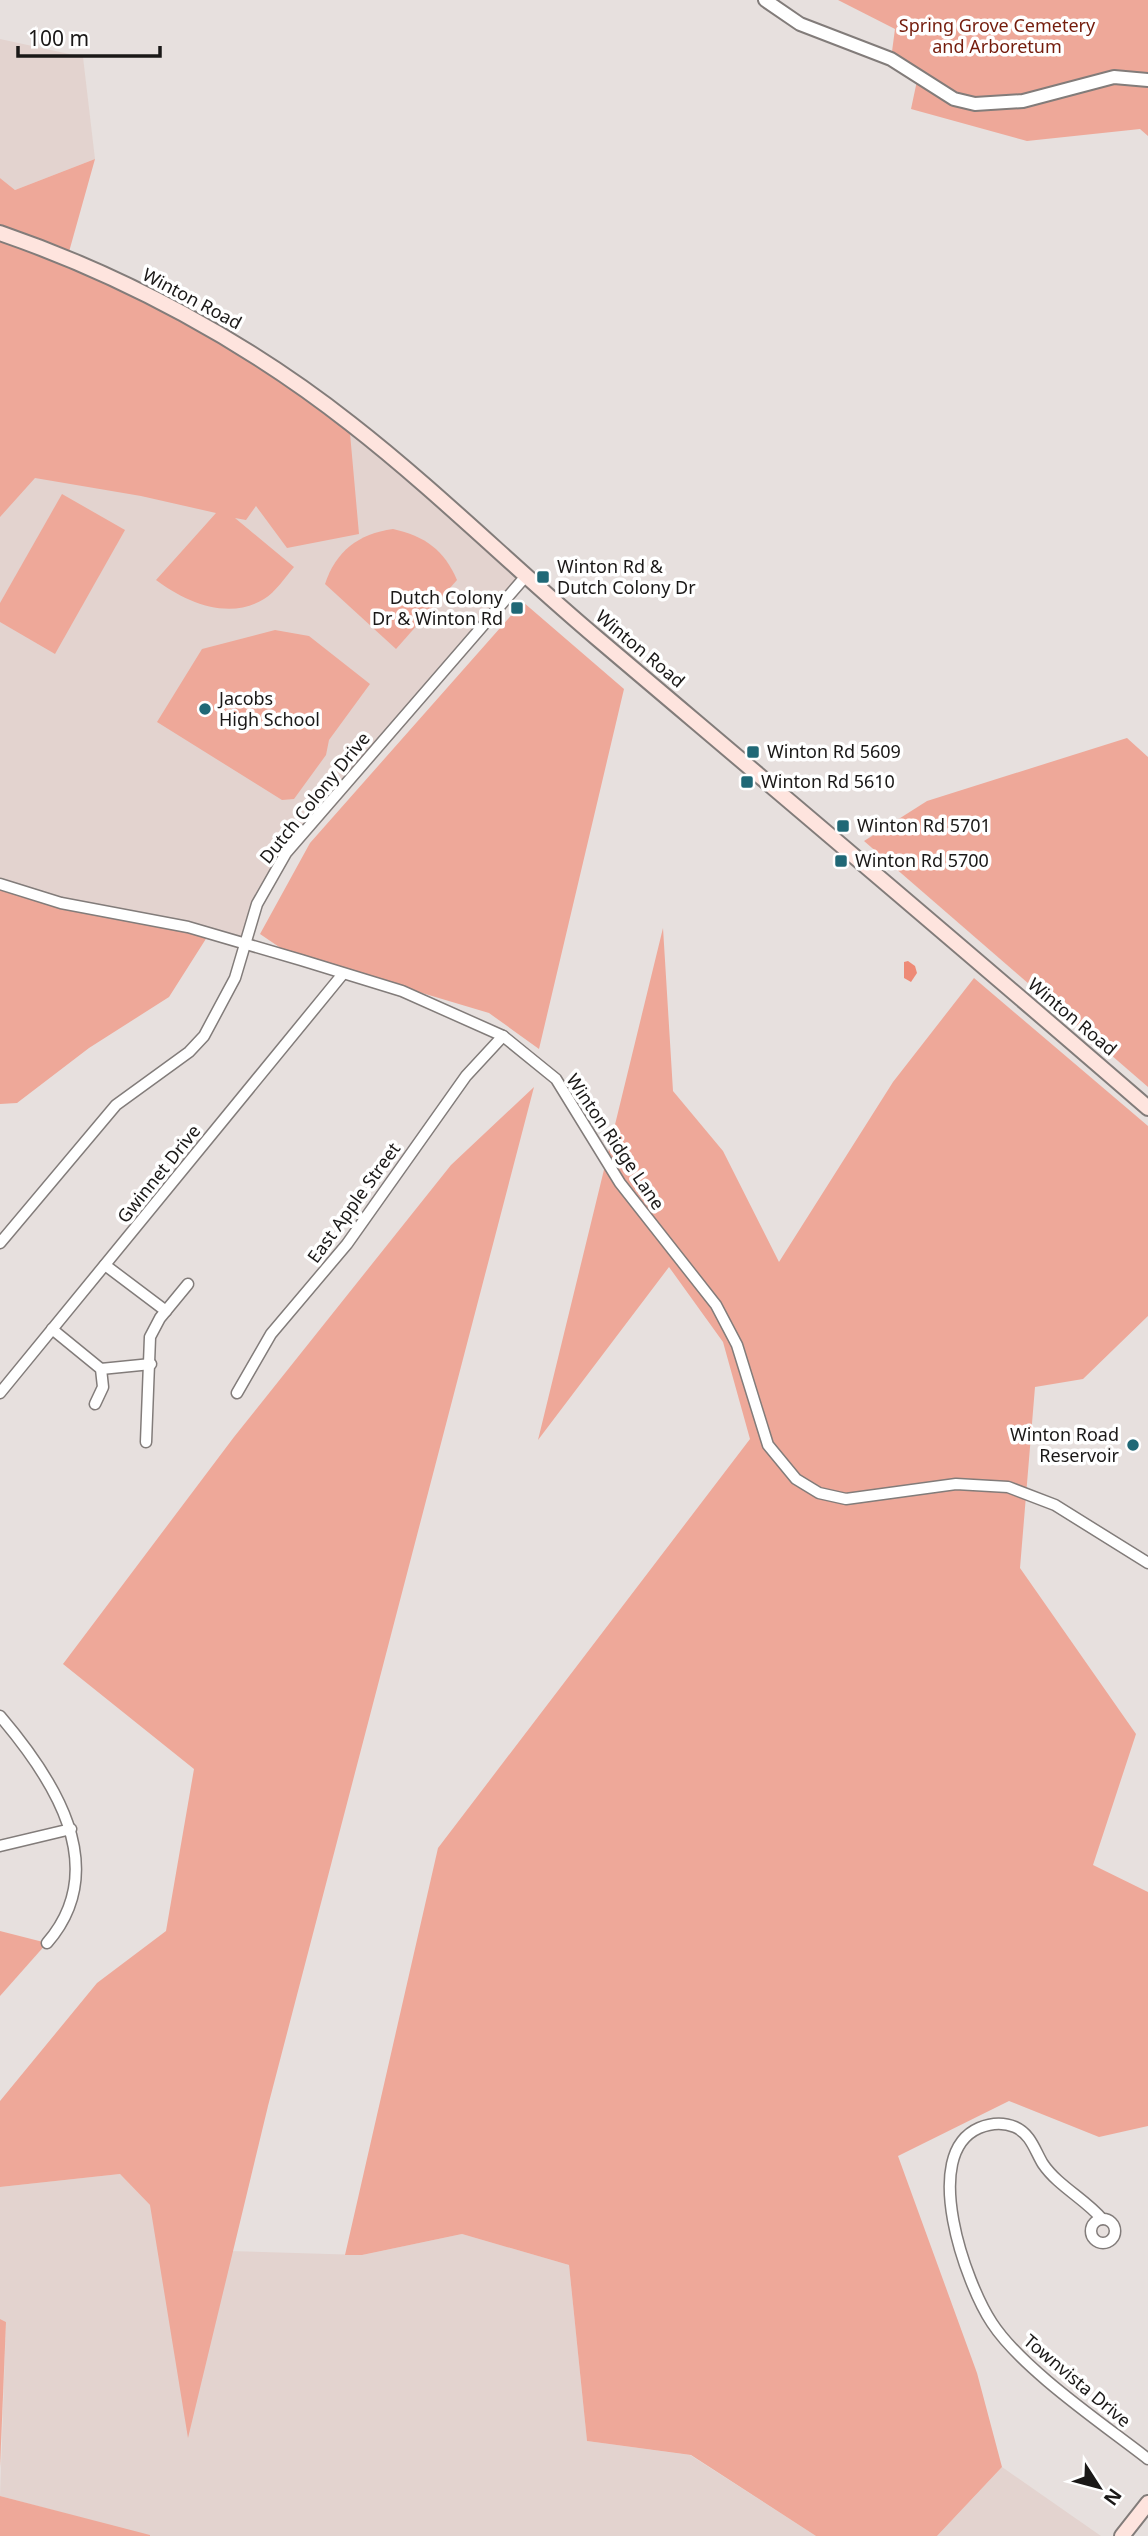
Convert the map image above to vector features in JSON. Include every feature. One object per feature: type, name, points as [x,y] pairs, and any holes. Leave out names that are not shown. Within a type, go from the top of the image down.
[{"type":"main road","name":"Winton Road","points":[[0,233],[120,283],[263,361],[381,448],[524,577],[850,850],[1148,1108]]},
{"type":"main road","points":[[1122,2536],[1148,2504]]},
{"type":"street","points":[[765,0],[800,24],[891,59],[954,99],[975,104],[1023,101],[1114,77],[1148,80]]},
{"type":"street","name":"Dutch Colony Drive","points":[[0,1243],[116,1105],[189,1052],[204,1036],[226,999],[257,904],[286,853],[524,577]]},
{"type":"street","name":"Winton Ridge Lane","points":[[0,884],[48,900],[188,927],[402,991],[503,1036],[556,1079],[620,1183],[716,1305],[737,1345],[768,1445],[796,1479],[820,1493],[846,1499],[973,1482],[1008,1487],[1055,1505],[1148,1563]]},
{"type":"street","name":"Gwinnet Drive","points":[[0,1392],[342,975]]},
{"type":"street","name":"East Apple Street","points":[[237,1393],[271,1334],[347,1244],[466,1076],[503,1036]]},
{"type":"street","points":[[105,1265],[166,1311]]},
{"type":"street","points":[[146,1442],[150,1337],[166,1311],[188,1284]]},
{"type":"street","points":[[52,1329],[101,1369],[103,1387],[95,1404]]},
{"type":"street","points":[[101,1369],[151,1364]]},
{"type":"street","points":[[0,1716],[56,1792],[71,1829],[75,1863],[71,1898],[59,1926],[47,1943]]},
{"type":"street","points":[[0,1846],[71,1829]]},
{"type":"street","name":"Townvista Drive","points":[[1101,2219],[1051,2174],[1035,2147],[1017,2127],[990,2123],[973,2131],[955,2154],[951,2199],[957,2241],[969,2280],[993,2324],[1027,2361],[1148,2459]]},
{"type":"shaded area","points":[[0,39],[83,57],[95,159],[15,190],[0,178]]},
{"type":"shaded area","name":"Jacobs High School","points":[[0,295],[305,389],[525,577],[269,880],[244,945],[0,884]]},
{"type":"shaded area","points":[[908,961],[915,966],[917,973],[911,982],[904,978],[904,962]]},
{"type":"shaded area","points":[[120,2174],[194,2250],[362,2255],[462,2234],[569,2265],[587,2441],[690,2455],[816,2536],[150,2536],[0,2496],[6,2322],[0,2319],[0,2187]]},
{"type":"shaded area","points":[[1002,2467],[1101,2536],[937,2536]]},
{"type":"green space","name":"Spring Grove Cemetery and Arboretum","points":[[838,0],[1148,0],[1148,136],[1140,129],[1027,141],[911,109],[918,76],[891,59],[895,29]]},
{"type":"green space","points":[[95,159],[67,259],[167,306],[349,422],[359,534],[287,548],[256,506],[246,520],[235,518],[294,567],[272,593],[250,605],[236,608],[208,606],[180,595],[156,580],[216,513],[141,496],[35,478],[0,517],[0,178],[15,190]]},
{"type":"green space","points":[[62,494],[125,530],[55,654],[0,622],[0,603]]},
{"type":"green space","points":[[393,529],[415,536],[432,546],[446,560],[457,580],[396,649],[325,584],[335,562],[350,546],[369,535]]},
{"type":"green space","points":[[523,602],[624,689],[539,1049],[489,1013],[288,953],[260,934],[310,843]]},
{"type":"green space","points":[[275,630],[309,636],[370,684],[329,740],[326,755],[294,799],[282,800],[157,722],[202,649]]},
{"type":"green space","points":[[1127,738],[1148,757],[1148,1087],[864,841],[927,801]]},
{"type":"green space","points":[[0,884],[209,934],[169,997],[89,1048],[17,1103],[0,1104]]},
{"type":"green space","points":[[663,928],[673,1091],[723,1151],[779,1262],[893,1082],[974,978],[1148,1126],[1148,1316],[1083,1379],[1035,1387],[1020,1568],[1136,1734],[1093,1865],[1148,1892],[1148,2126],[1099,2137],[1009,2101],[898,2156],[977,2373],[1002,2467],[937,2536],[816,2536],[691,2455],[587,2441],[569,2265],[462,2234],[362,2255],[345,2255],[438,1848],[750,1439],[723,1342],[669,1267],[538,1440]]},
{"type":"green space","points":[[534,1087],[268,2106],[188,2438],[150,2205],[120,2174],[0,2187],[0,2101],[97,1983],[166,1931],[194,1769],[63,1664],[234,1437],[451,1165]]},
{"type":"green space","points":[[0,1931],[47,1943],[0,1996]]},
{"type":"green space","points":[[0,2319],[6,2322],[0,2468]]},
{"type":"green space","points":[[0,2496],[150,2535],[150,2536],[0,2536]]},
{"type":"place","name":"Winton Rd & Dutch Colony Dr","points":[[543,577]]},
{"type":"place","name":"Dutch Colony Dr & Winton Rd","points":[[517,608]]},
{"type":"place","name":"Jacobs High School","points":[[205,709]]},
{"type":"place","name":"Winton Rd 5609","points":[[753,752]]},
{"type":"place","name":"Winton Rd 5610","points":[[747,782]]},
{"type":"place","name":"Winton Rd 5701","points":[[843,826]]},
{"type":"place","name":"Winton Rd 5700","points":[[841,861]]},
{"type":"place","name":"Winton Road Reservoir","points":[[1133,1445]]}]
